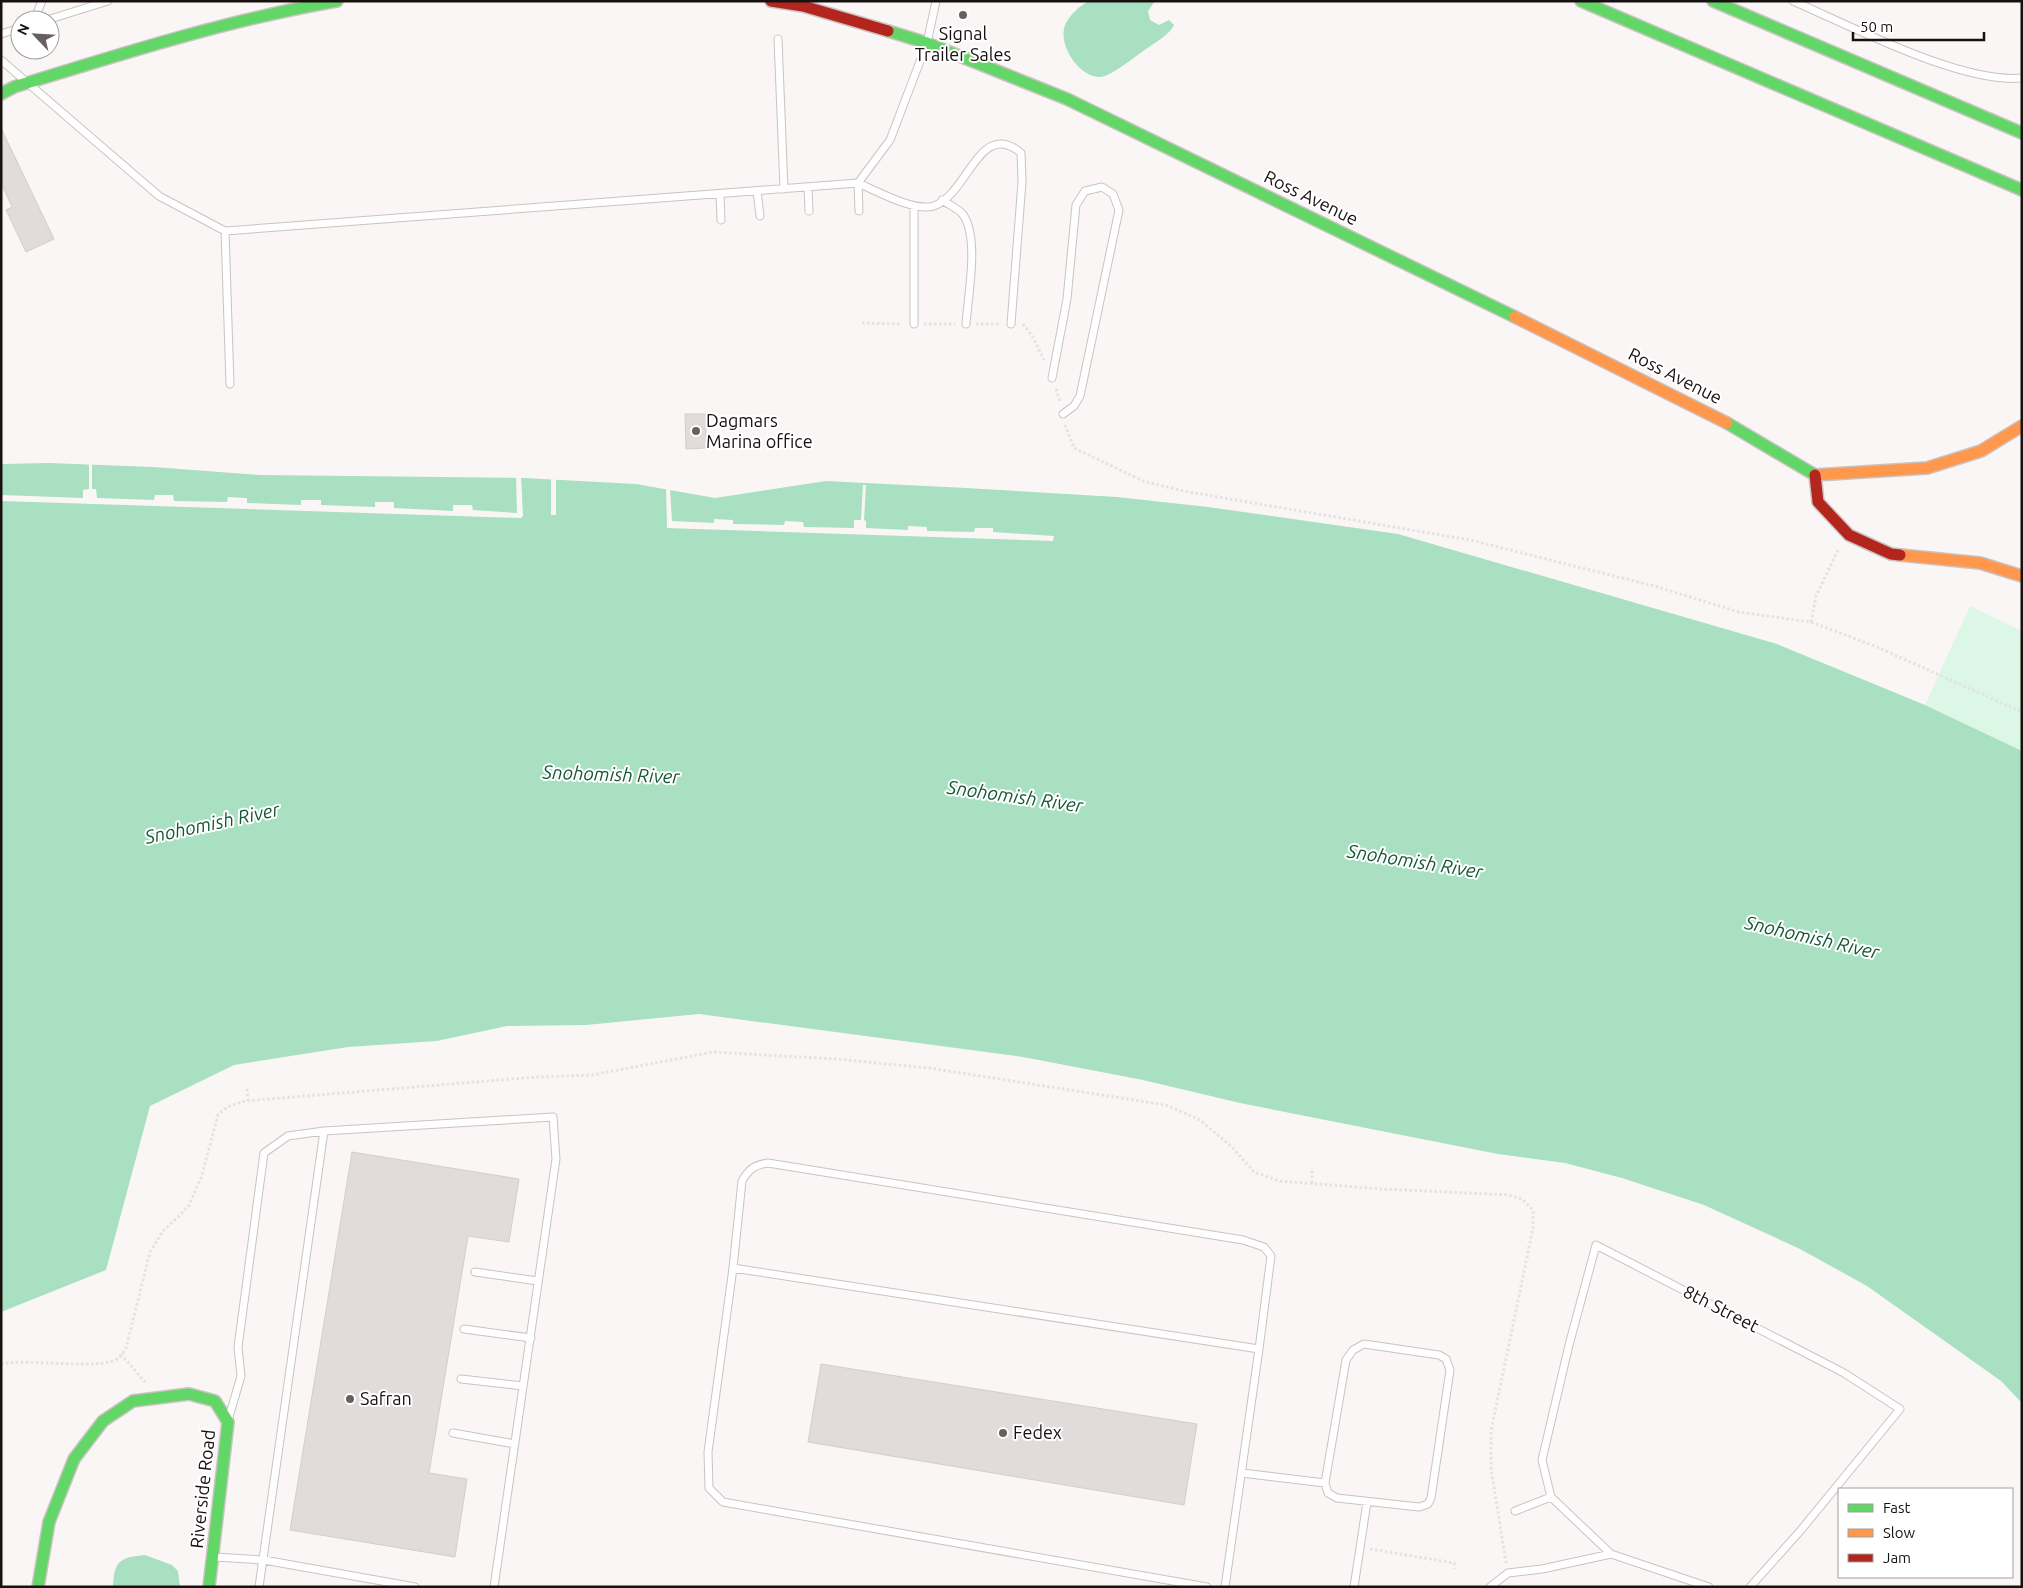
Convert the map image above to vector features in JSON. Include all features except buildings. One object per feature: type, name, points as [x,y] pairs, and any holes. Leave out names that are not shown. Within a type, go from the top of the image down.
[{"type":"main road","points":[[1,94],[148,44],[298,7],[337,1]]},
{"type":"main road","name":"Ross Avenue","points":[[771,1],[803,6],[926,42],[1067,99],[1561,339],[1731,424],[1815,475]]},
{"type":"main road","points":[[1581,1],[2022,190]]},
{"type":"main road","points":[[1713,1],[2022,133]]},
{"type":"main road","points":[[2022,426],[1981,451],[1927,468],[1815,475],[1818,502],[1847,534],[1891,554],[1980,564],[2022,576]]},
{"type":"main road","name":"Riverside Road","points":[[38,1587],[49,1522],[74,1459],[103,1421],[133,1401],[189,1394],[215,1400],[228,1422],[209,1587]]},
{"type":"lane","points":[[60,16],[108,1]]},
{"type":"lane","points":[[859,211],[858,183],[890,140],[926,42],[936,1]]},
{"type":"lane","points":[[1793,1],[1936,62],[2004,80],[2022,78]]},
{"type":"lane","points":[[778,39],[784,189]]},
{"type":"lane","points":[[1,60],[26,84],[160,196],[225,231],[858,183],[914,206],[934,206],[954,192],[969,173],[977,157],[988,147],[998,143],[1012,145],[1021,153],[1022,182],[1011,324]]},
{"type":"lane","points":[[808,187],[809,211]]},
{"type":"lane","points":[[1052,378],[1067,299],[1076,205],[1085,191],[1102,187],[1113,194],[1119,210],[1080,396],[1074,406],[1064,414]]},
{"type":"lane","points":[[757,191],[760,216]]},
{"type":"lane","points":[[720,194],[721,220]]},
{"type":"lane","points":[[942,200],[963,214],[970,229],[971,251],[966,324]]},
{"type":"lane","points":[[914,206],[914,324]]},
{"type":"lane","points":[[225,231],[230,384]]},
{"type":"lane","points":[[228,1422],[241,1376],[238,1347],[264,1153],[288,1136],[324,1131],[553,1117],[556,1159],[494,1587]]},
{"type":"lane","points":[[259,1587],[324,1131]]},
{"type":"lane","points":[[1207,1587],[723,1502],[709,1488],[708,1452],[733,1268],[742,1182],[748,1172],[756,1164],[768,1163],[1243,1240],[1264,1246],[1271,1256],[1225,1587]]},
{"type":"lane","name":"8th Street","points":[[1551,1497],[1542,1460],[1569,1344],[1596,1245],[1836,1369],[1900,1409],[1801,1530],[1750,1587]]},
{"type":"lane","points":[[733,1268],[1259,1348]]},
{"type":"lane","points":[[475,1272],[538,1281]]},
{"type":"lane","points":[[464,1329],[530,1338]]},
{"type":"lane","points":[[1364,1344],[1439,1355],[1446,1359],[1450,1370],[1431,1498],[1428,1504],[1419,1507],[1367,1502],[1337,1498],[1328,1493],[1325,1483],[1346,1360],[1353,1350],[1364,1344]]},
{"type":"lane","points":[[461,1379],[523,1386]]},
{"type":"lane","points":[[453,1433],[515,1444]]},
{"type":"lane","points":[[1242,1473],[1325,1483]]},
{"type":"lane","points":[[1515,1511],[1551,1497],[1611,1554],[1709,1587]]},
{"type":"lane","points":[[1354,1587],[1367,1502]]},
{"type":"lane","points":[[1490,1587],[1508,1572],[1542,1569],[1611,1554]]},
{"type":"lane","points":[[213,1557],[264,1560],[415,1587]]},
{"type":"path","points":[[862,324],[1023,324],[1033,337],[1052,378],[1064,414],[1065,426],[1074,448],[1143,481],[1212,496],[1470,540],[1654,586],[1739,612],[1811,622],[1877,647],[2022,712]]},
{"type":"path","points":[[1811,622],[1816,596],[1847,534]]},
{"type":"path","points":[[247,1090],[248,1101]]},
{"type":"path","points":[[1312,1170],[1312,1183]]},
{"type":"path","points":[[121,1354],[158,1398]]},
{"type":"path","points":[[1359,1548],[1454,1562],[1454,1569]]},
{"type":"shaded area","points":[[1970,606],[2022,631],[2022,751],[1925,705]]},
{"type":"water","points":[[1089,1],[1155,1],[1148,11],[1150,20],[1159,25],[1169,20],[1174,25],[1164,36],[1115,71],[1100,77],[1093,76],[1085,72],[1073,60],[1068,53],[1064,37],[1065,25],[1070,17],[1077,9]]},
{"type":"water","name":"Snohomish River","points":[[49,463],[153,467],[260,475],[524,478],[636,484],[715,498],[826,481],[966,488],[1117,497],[1208,507],[1398,534],[1777,644],[1925,705],[2022,751],[2022,1403],[2001,1381],[1867,1286],[1800,1249],[1704,1205],[1622,1178],[1565,1163],[1498,1154],[1240,1103],[1143,1080],[1023,1057],[699,1014],[586,1025],[507,1026],[437,1041],[348,1047],[234,1065],[150,1106],[106,1270],[1,1312],[1,464]]},
{"type":"water","points":[[145,1555],[172,1565],[178,1571],[180,1587],[113,1587],[115,1571],[120,1562],[130,1557]]},
{"type":"pier","points":[[89,462],[92,462],[92,489],[96,489],[97,498],[154,500],[155,495],[173,495],[174,501],[227,502],[228,497],[247,498],[247,503],[301,505],[301,500],[321,500],[321,505],[375,507],[375,502],[394,502],[394,508],[453,511],[453,505],[472,505],[473,510],[517,513],[516,476],[521,476],[523,516],[521,518],[1,501],[1,495],[83,498],[83,490],[89,489]]},
{"type":"pier","points":[[551,477],[556,478],[556,515],[551,515]]},
{"type":"pier","points":[[863,485],[866,485],[864,520],[866,521],[866,528],[908,530],[908,526],[927,527],[927,531],[974,532],[975,528],[993,528],[993,532],[1054,536],[1053,541],[667,528],[666,487],[670,488],[672,521],[714,523],[714,519],[733,520],[733,524],[784,525],[785,521],[803,522],[804,527],[854,528],[854,520],[861,520]]},
{"type":"traffic: fast","points":[[1,94],[14,87],[174,39],[255,18],[337,1]]},
{"type":"traffic: fast","points":[[1581,1],[2022,190]]},
{"type":"traffic: fast","points":[[1713,1],[2022,133]]},
{"type":"traffic: fast","points":[[888,31],[927,43],[1067,99],[1515,317]]},
{"type":"traffic: fast","points":[[1727,423],[1815,475]]},
{"type":"traffic: fast","points":[[38,1587],[49,1522],[74,1459],[103,1421],[133,1401],[189,1394],[215,1401],[228,1422],[209,1587]]},
{"type":"traffic: slow","points":[[1515,317],[1727,423]]},
{"type":"traffic: slow","points":[[1815,475],[1927,468],[1981,451],[2022,426]]},
{"type":"traffic: slow","points":[[1900,555],[1980,563],[2022,576]]},
{"type":"traffic: jam","points":[[771,1],[803,6],[888,31]]},
{"type":"traffic: jam","points":[[1815,475],[1818,502],[1849,535],[1891,554],[1900,555]]},
{"type":"place","name":"Signal Trailer Sales","points":[[963,15]]},
{"type":"place","name":"Dagmars Marina office","points":[[696,431]]},
{"type":"place","name":"Safran","points":[[350,1399]]},
{"type":"place","name":"Fedex","points":[[1003,1433]]}]
